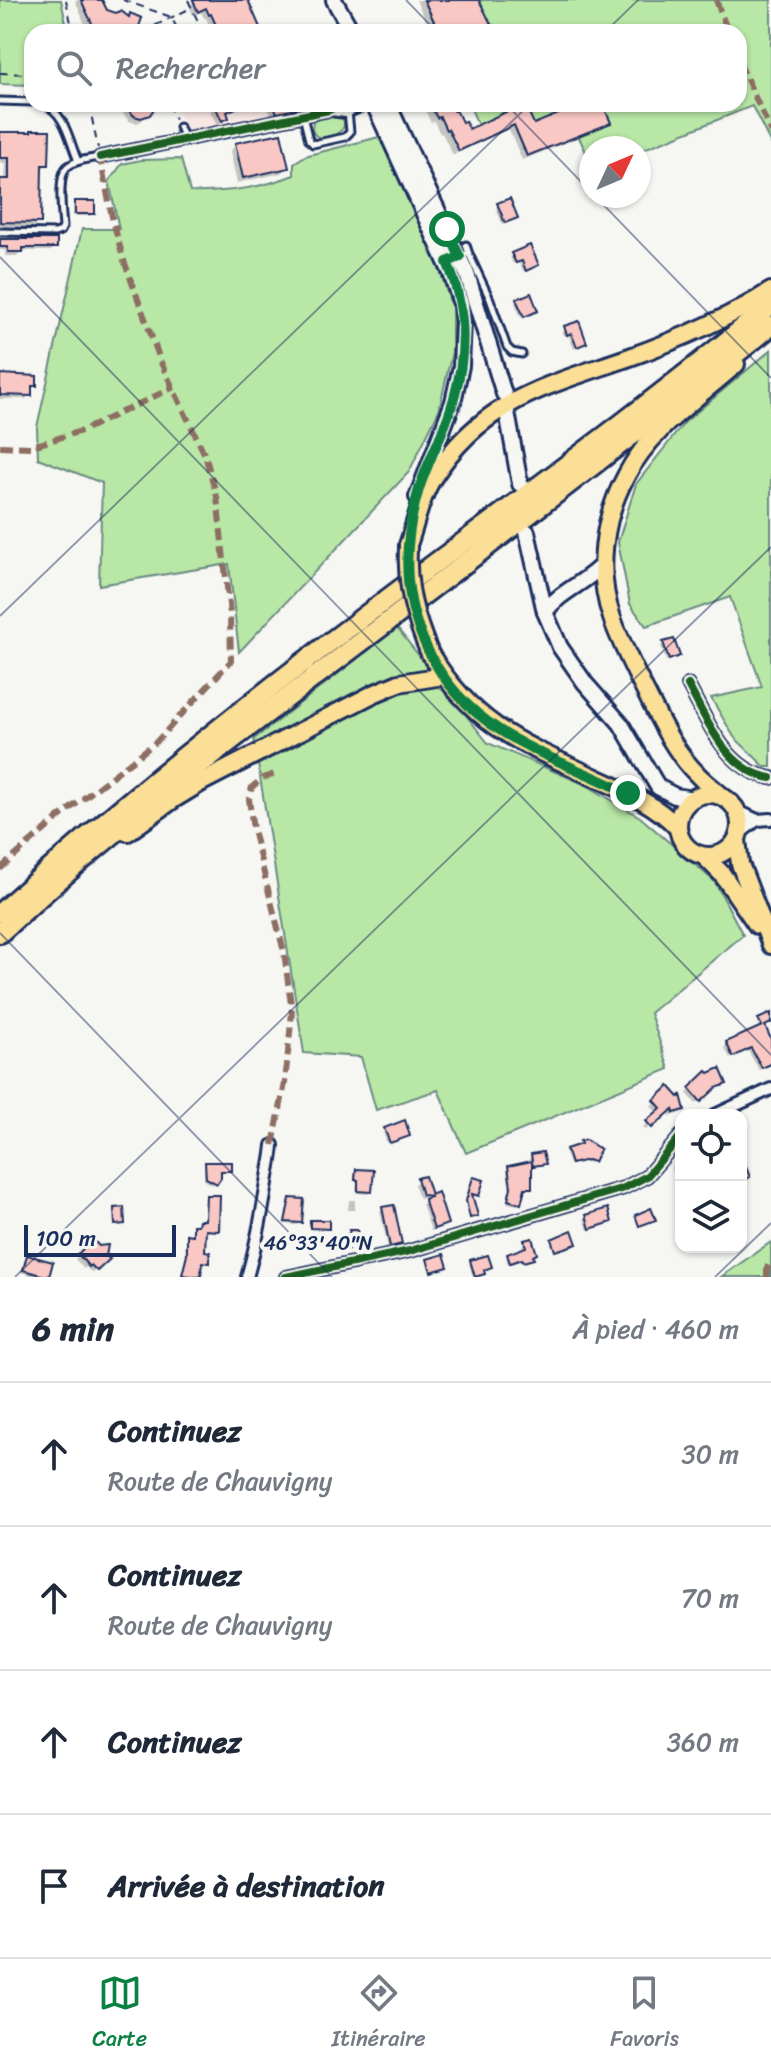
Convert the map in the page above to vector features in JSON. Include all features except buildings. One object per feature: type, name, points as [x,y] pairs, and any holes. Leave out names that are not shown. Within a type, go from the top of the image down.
[{"type":"highway","points":[[0,913],[65,855],[225,724],[586,450],[771,305]]},
{"type":"highway","points":[[0,933],[119,829],[209,757],[560,491],[771,326]]},
{"type":"main road","points":[[334,0],[342,24]]},
{"type":"main road","points":[[334,0],[348,24]]},
{"type":"main road","points":[[379,112],[460,254],[455,284],[462,313],[461,366],[453,402],[420,488],[409,531],[409,594],[417,625],[443,676],[470,707],[501,731],[628,793],[661,813],[678,828]]},
{"type":"main road","points":[[392,112],[460,254],[504,394]]},
{"type":"main road","points":[[408,545],[432,478],[466,435],[484,419],[536,389],[712,325],[771,291]]},
{"type":"main road","points":[[723,797],[708,794],[693,799],[681,811],[678,828],[681,838],[686,847],[705,857],[722,874],[771,945],[740,864],[739,818],[736,810],[731,803],[695,772],[680,753],[653,706],[619,638],[606,596],[603,564],[613,507],[626,475],[644,448],[668,422],[771,332]]},
{"type":"main road","points":[[507,412],[520,484]]},
{"type":"main road","points":[[527,532],[545,612],[571,664],[621,724],[658,787],[675,796],[693,799]]},
{"type":"main road","points":[[545,612],[559,596],[603,564]]},
{"type":"main road","points":[[27,907],[174,799],[202,782],[386,688],[411,680],[443,676]]},
{"type":"main road","points":[[705,857],[724,853],[738,837]]},
{"type":"street","points":[[100,157],[319,112]]},
{"type":"street","points":[[688,685],[722,745],[743,765],[771,778]]},
{"type":"street","points":[[736,810],[757,820],[771,819]]},
{"type":"street","points":[[738,837],[757,820]]},
{"type":"street","points":[[728,1109],[771,1089]]},
{"type":"street","points":[[286,1277],[410,1251],[624,1188],[647,1176],[675,1143]]},
{"type":"street","points":[[247,1277],[258,1238],[273,1145]]},
{"type":"lane","points":[[0,101],[24,102]]},
{"type":"lane","points":[[56,112],[72,140],[78,161]]},
{"type":"lane","points":[[303,115],[309,140],[313,144],[345,137],[350,132],[345,112]]},
{"type":"lane","points":[[179,127],[185,139]]},
{"type":"lane","points":[[0,232],[61,231],[61,178],[64,170],[78,161],[100,157]]},
{"type":"lane","points":[[460,254],[490,299],[507,347],[512,352],[522,354]]},
{"type":"path","points":[[66,0],[71,24]]},
{"type":"path","points":[[123,0],[171,17],[175,24]]},
{"type":"path","points":[[188,0],[199,24]]},
{"type":"path","points":[[157,24],[191,8]]},
{"type":"path","points":[[0,73],[24,74]]},
{"type":"path","points":[[91,112],[100,157]]},
{"type":"path","points":[[172,112],[179,127]]},
{"type":"shaded area","points":[[177,112],[279,112],[187,132]]},
{"type":"green space","points":[[0,0],[61,0],[66,24],[24,24],[24,85],[0,84]]},
{"type":"green space","points":[[424,0],[771,0],[771,144],[752,106],[747,108],[747,24],[435,24]]},
{"type":"green space","points":[[472,112],[737,112],[651,146],[651,136],[578,135],[527,156],[514,125],[484,139]]},
{"type":"green space","points":[[334,114],[343,118],[343,128],[332,135],[316,136],[312,130],[313,122]]},
{"type":"green space","points":[[383,136],[432,246],[452,308],[452,352],[439,410],[409,472],[239,652],[229,564],[99,585],[102,483],[38,458],[37,427],[82,229],[119,229],[109,181],[122,164],[181,159],[190,192],[216,192],[256,186],[294,175],[294,163],[305,156]]},
{"type":"green space","points":[[771,350],[771,767],[765,767],[734,737],[711,698],[762,687],[730,597],[646,626],[630,604],[618,542],[636,484],[685,422]]},
{"type":"green space","points":[[397,628],[488,743],[586,785],[640,817],[715,882],[743,935],[650,1013],[669,1069],[466,1153],[438,1090],[376,1110],[361,1057],[304,1053],[254,739]]},
{"type":"green space","points":[[771,1242],[771,1277],[721,1277]]},
{"type":"marked path","points":[[716,0],[725,24]]},
{"type":"marked path","points":[[747,80],[771,132]]},
{"type":"marked path","points":[[0,869],[62,815],[156,742],[231,661],[230,614],[217,497],[205,455],[162,365],[123,258],[100,157]]},
{"type":"marked path","points":[[0,446],[30,447],[84,430],[174,387]]},
{"type":"marked path","points":[[273,1145],[285,1083],[292,1012],[284,952],[253,830],[249,799],[252,787],[263,778],[275,774]]},
{"type":"marked path","points":[[767,1277],[771,1260]]},
{"type":"cycle path","points":[[100,157],[319,112]]},
{"type":"cycle path","points":[[688,685],[711,728],[730,755],[755,773],[771,778]]},
{"type":"cycle path","points":[[286,1277],[410,1251],[624,1188],[647,1176],[675,1143]]},
{"type":"route","points":[[447,229],[460,257],[447,262],[461,304],[463,346],[453,402],[420,488],[409,531],[409,594],[417,625],[443,676],[457,694],[486,720],[539,752],[628,793]]}]
